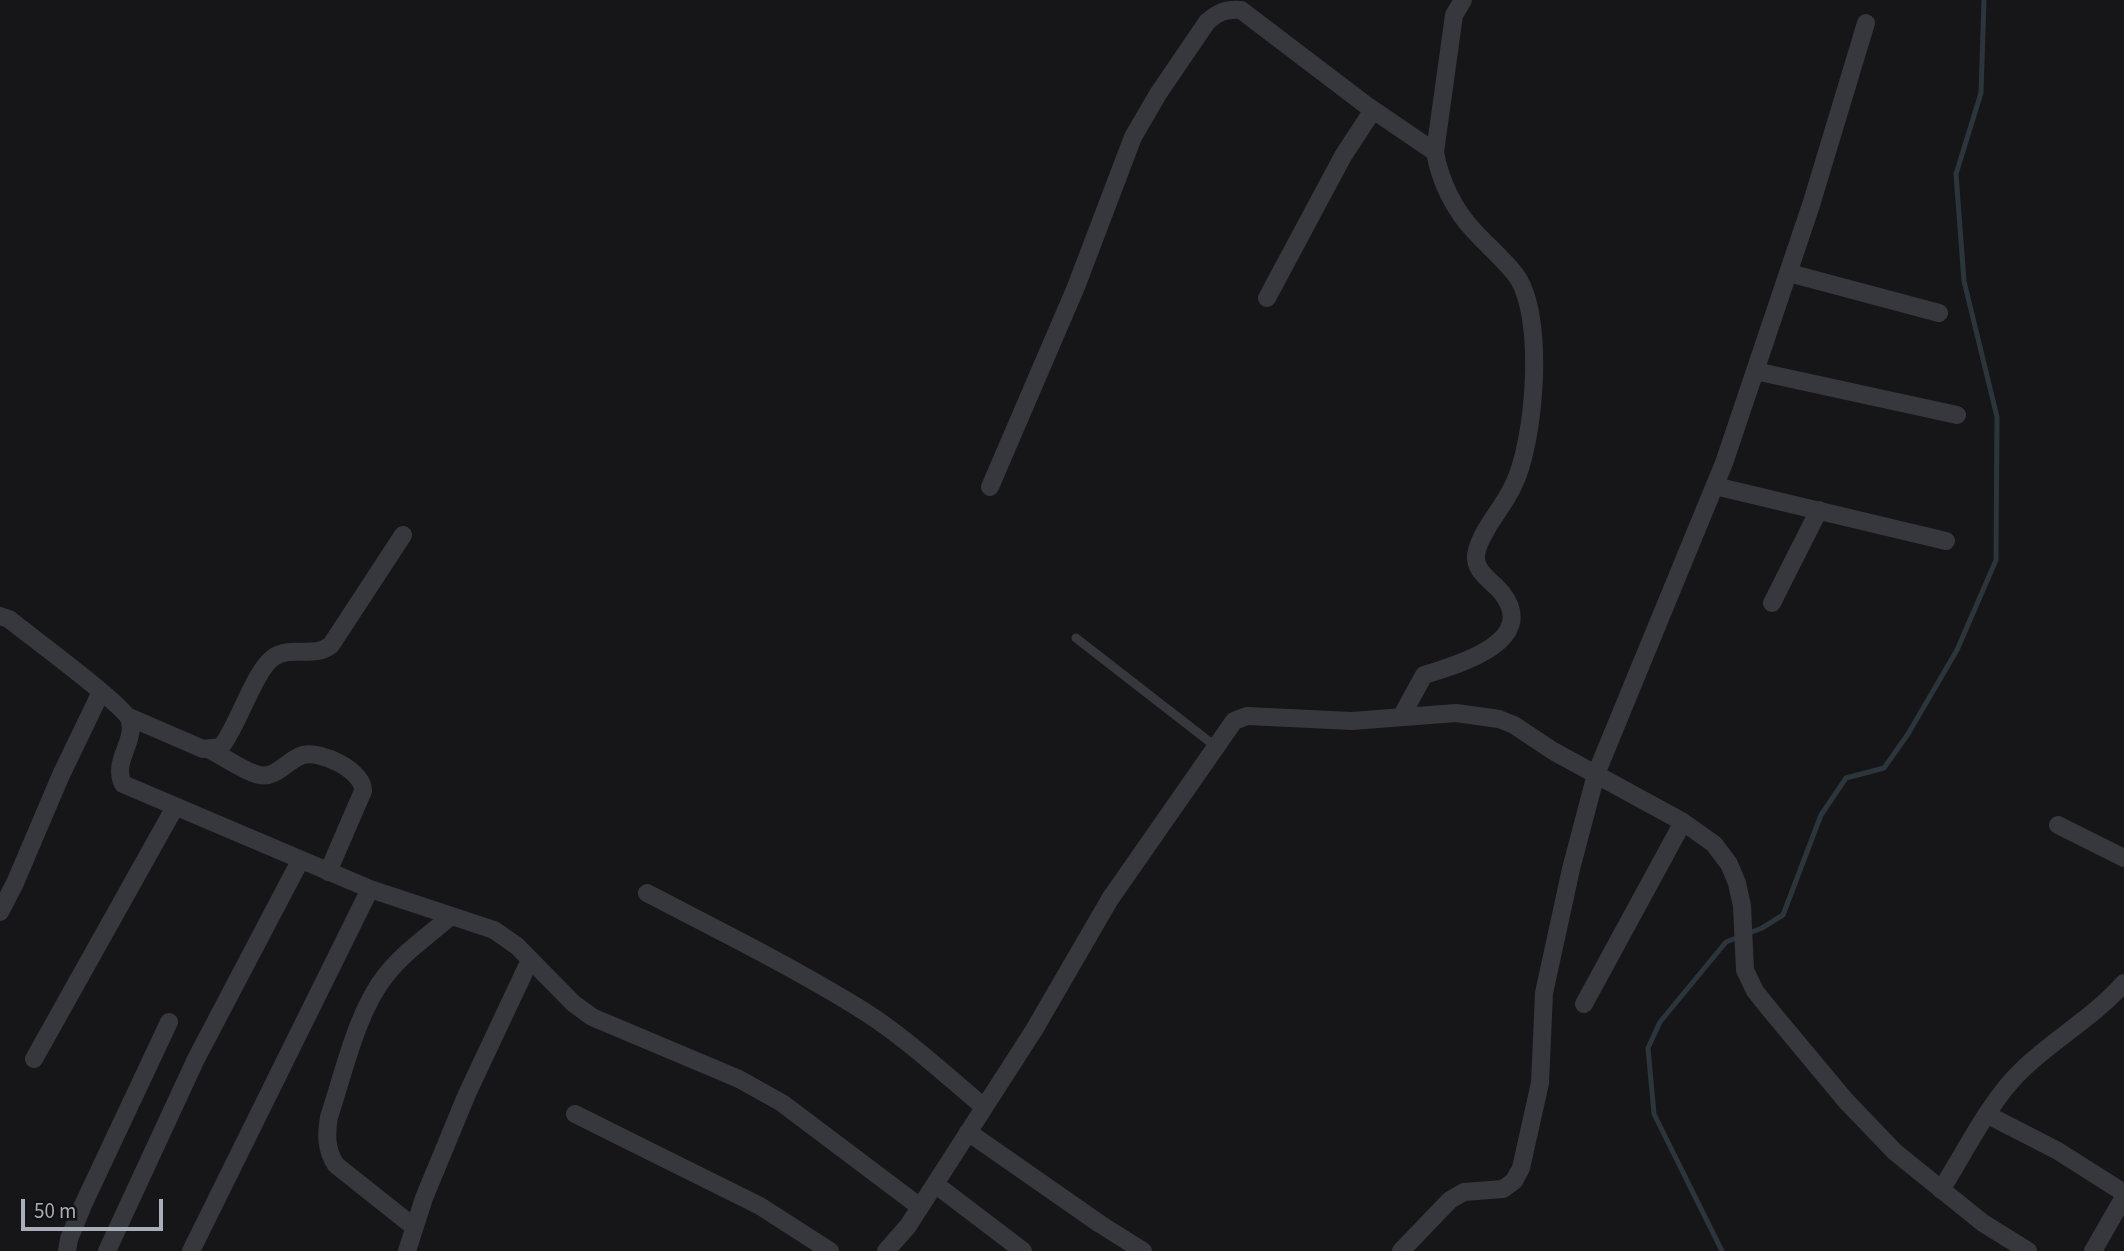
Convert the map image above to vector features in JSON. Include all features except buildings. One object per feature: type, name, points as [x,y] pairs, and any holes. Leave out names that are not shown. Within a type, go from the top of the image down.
[{"type":"street","points":[[1401,717],[1424,675],[1490,650],[1503,639],[1511,625],[1511,608],[1502,593],[1483,575],[1477,565],[1476,552],[1489,524],[1513,487],[1522,463],[1535,361],[1534,327],[1526,293],[1516,275],[1457,210],[1437,167],[1434,152],[1452,25],[1454,15],[1463,0]]},
{"type":"street","points":[[990,487],[1076,287],[1133,137],[1158,94],[1207,22],[1217,13],[1229,9],[1241,10],[1373,110],[1434,152]]},
{"type":"street","points":[[1401,1251],[1450,1199],[1464,1192],[1503,1189],[1514,1181],[1521,1168],[1540,1083],[1544,993],[1571,869],[1596,775],[1715,486],[1789,273],[1866,23]]},
{"type":"street","points":[[1267,298],[1343,156],[1373,110]]},
{"type":"street","points":[[1789,273],[1939,313]]},
{"type":"street","points":[[1755,371],[1957,415]]},
{"type":"street","points":[[1715,486],[1946,541]]},
{"type":"street","points":[[1772,603],[1819,510]]},
{"type":"street","points":[[210,750],[221,747],[227,740],[271,659],[287,652],[317,653],[331,645],[402,535]]},
{"type":"street","points":[[0,616],[9,620],[102,692],[130,717],[210,750],[260,775],[270,775],[297,757],[313,754],[360,777],[364,783],[363,790],[328,872]]},
{"type":"street","points":[[0,912],[61,775],[102,692]]},
{"type":"street","points":[[886,1251],[908,1226],[1034,1030],[1110,899],[1234,722],[1247,716],[1352,721],[1456,713],[1499,719],[1514,725],[1596,775],[1683,822],[1714,844],[1729,864],[1737,883],[1742,906],[1745,970],[1755,991],[1846,1101],[1895,1152],[1983,1223],[2001,1244],[2028,1251]]},
{"type":"street","points":[[130,717],[132,731],[121,761],[120,778],[123,784],[370,889],[494,930],[517,946],[573,1003],[592,1017],[739,1079],[782,1103],[920,1207]]},
{"type":"street","points":[[34,1059],[175,807]]},
{"type":"street","points":[[1584,1004],[1683,822]]},
{"type":"street","points":[[2058,825],[2124,858]]},
{"type":"street","points":[[107,1251],[196,1059],[300,860]]},
{"type":"street","points":[[191,1251],[370,889]]},
{"type":"street","points":[[647,893],[855,1005],[887,1027],[984,1107]]},
{"type":"street","points":[[414,1227],[336,1165],[330,1157],[327,1129],[358,1031],[377,989],[396,964],[451,916]]},
{"type":"street","points":[[407,1251],[467,1094],[530,960]]},
{"type":"street","points":[[1941,1190],[2003,1091],[2020,1072],[2095,1011],[2124,983]]},
{"type":"street","points":[[66,1251],[83,1205],[169,1022]]},
{"type":"street","points":[[575,1114],[760,1206],[830,1251]]},
{"type":"street","points":[[1988,1115],[2058,1151],[2123,1201],[2093,1251]]},
{"type":"street","points":[[968,1132],[1143,1251]]},
{"type":"street","points":[[935,1184],[1023,1251]]},
{"type":"lane","points":[[1076,638],[1215,746]]},
{"type":"waterway","points":[[1722,1251],[1654,1114],[1648,1048],[1660,1022],[1726,942],[1762,928],[1783,915],[1821,815],[1846,778],[1884,768],[1908,734],[1957,650],[1996,560],[1997,417],[1964,281],[1956,174],[1981,93],[1984,0]]}]
